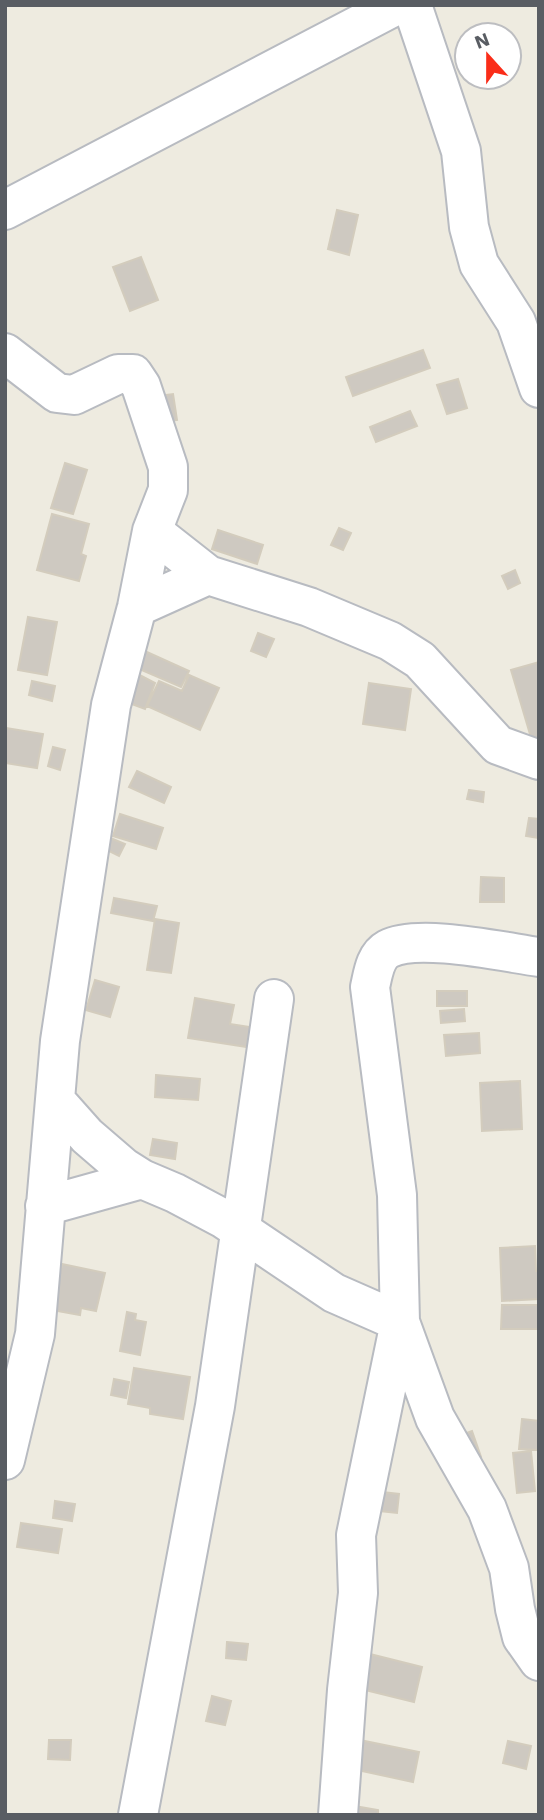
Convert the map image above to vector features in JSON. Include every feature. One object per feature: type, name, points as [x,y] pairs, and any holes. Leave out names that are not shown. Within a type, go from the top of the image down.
[{"type":"street","points":[[5,210],[397,5]]},
{"type":"street","points":[[412,5],[461,151],[469,227],[479,264],[516,322],[539,388]]},
{"type":"street","points":[[5,352],[57,393],[74,395],[118,374],[133,374],[141,386],[168,467],[168,490],[152,531],[137,607],[111,705],[60,1041],[35,1334],[5,1460]]},
{"type":"street","points":[[152,531],[208,575],[309,607],[390,641],[420,660],[498,745],[539,760]]},
{"type":"street","points":[[137,607],[208,575]]},
{"type":"street","points":[[338,1815],[347,1690],[358,1593],[356,1535],[400,1322],[397,1195],[370,987],[375,965],[387,949],[419,941],[539,957]]},
{"type":"street","points":[[138,1815],[215,1406],[274,999]]},
{"type":"street","points":[[55,1100],[87,1136],[123,1167],[225,1219],[334,1293],[400,1322],[435,1419],[487,1509],[509,1568],[522,1636],[539,1661]]},
{"type":"street","points":[[46,1206],[142,1179]]},
{"type":"building","points":[[337,210],[358,215],[349,255],[328,249]]},
{"type":"building","points":[[141,257],[158,300],[130,311],[113,267]]},
{"type":"building","points":[[423,350],[430,368],[353,396],[346,377]]},
{"type":"building","points":[[458,379],[467,408],[447,414],[437,385]]},
{"type":"building","points":[[173,394],[177,420],[160,423],[157,396]]},
{"type":"building","points":[[410,411],[417,426],[376,442],[370,427]]},
{"type":"building","points":[[65,463],[87,470],[73,514],[51,508]]},
{"type":"building","points":[[52,514],[89,524],[81,554],[86,556],[79,581],[37,570]]},
{"type":"building","points":[[339,528],[351,533],[343,550],[331,545]]},
{"type":"building","points":[[218,530],[263,545],[257,564],[212,549]]},
{"type":"building","points":[[515,570],[520,583],[508,589],[502,576]]},
{"type":"building","points":[[28,617],[57,622],[47,675],[18,670]]},
{"type":"building","points":[[258,633],[274,639],[266,657],[251,651]]},
{"type":"building","points":[[138,648],[189,671],[181,687],[130,665]]},
{"type":"building","points":[[539,662],[539,739],[532,741],[511,670]]},
{"type":"building","points":[[130,670],[155,683],[145,709],[124,701]]},
{"type":"building","points":[[189,675],[219,688],[200,730],[147,706],[159,681],[182,691]]},
{"type":"building","points":[[32,681],[55,686],[52,701],[29,695]]},
{"type":"building","points":[[369,683],[411,689],[405,730],[363,724]]},
{"type":"building","points":[[6,728],[43,734],[37,768],[5,763]]},
{"type":"building","points":[[53,747],[65,750],[60,770],[48,766]]},
{"type":"building","points":[[137,771],[171,787],[164,803],[129,787]]},
{"type":"building","points":[[469,790],[484,792],[483,802],[467,799]]},
{"type":"building","points":[[120,814],[163,828],[156,849],[113,836]]},
{"type":"building","points":[[529,818],[539,819],[539,838],[526,836]]},
{"type":"building","points":[[108,837],[125,844],[119,856],[103,848]]},
{"type":"building","points":[[481,877],[504,878],[504,902],[480,902]]},
{"type":"building","points":[[114,898],[157,906],[153,921],[111,913]]},
{"type":"building","points":[[155,919],[179,923],[171,973],[147,970]]},
{"type":"building","points":[[95,980],[119,987],[110,1017],[86,1010]]},
{"type":"building","points":[[437,991],[467,991],[467,1006],[437,1006]]},
{"type":"building","points":[[195,998],[234,1005],[230,1024],[250,1027],[247,1047],[188,1038]]},
{"type":"building","points":[[464,1009],[465,1021],[441,1023],[440,1011]]},
{"type":"building","points":[[479,1033],[480,1053],[446,1056],[444,1035]]},
{"type":"building","points":[[156,1075],[200,1079],[198,1100],[155,1097]]},
{"type":"building","points":[[520,1081],[522,1129],[482,1131],[480,1083]]},
{"type":"building","points":[[153,1139],[177,1143],[175,1159],[150,1155]]},
{"type":"building","points":[[535,1246],[536,1271],[539,1271],[539,1299],[502,1301],[500,1248]]},
{"type":"building","points":[[62,1264],[105,1273],[96,1311],[81,1308],[80,1315],[52,1310]]},
{"type":"building","points":[[502,1305],[539,1305],[539,1329],[501,1329]]},
{"type":"building","points":[[127,1312],[136,1314],[135,1320],[146,1322],[140,1355],[120,1351]]},
{"type":"building","points":[[134,1368],[190,1377],[183,1419],[150,1414],[150,1408],[128,1404]]},
{"type":"building","points":[[114,1379],[129,1382],[126,1398],[111,1395]]},
{"type":"building","points":[[522,1419],[539,1421],[539,1450],[519,1449]]},
{"type":"building","points":[[472,1431],[481,1457],[464,1463],[455,1437]]},
{"type":"building","points":[[531,1451],[535,1491],[517,1493],[513,1453]]},
{"type":"building","points":[[382,1492],[399,1494],[397,1513],[380,1511]]},
{"type":"building","points":[[55,1501],[75,1504],[72,1521],[53,1518]]},
{"type":"building","points":[[21,1523],[62,1529],[58,1553],[17,1547]]},
{"type":"building","points":[[227,1642],[248,1644],[246,1660],[226,1658]]},
{"type":"building","points":[[366,1653],[422,1667],[414,1702],[357,1688]]},
{"type":"building","points":[[212,1696],[231,1701],[225,1725],[206,1721]]},
{"type":"building","points":[[355,1739],[419,1752],[413,1782],[348,1768]]},
{"type":"building","points":[[49,1740],[71,1740],[70,1760],[48,1759]]},
{"type":"building","points":[[508,1741],[531,1746],[526,1769],[503,1763]]},
{"type":"building","points":[[349,1805],[378,1810],[378,1815],[347,1815]]}]
